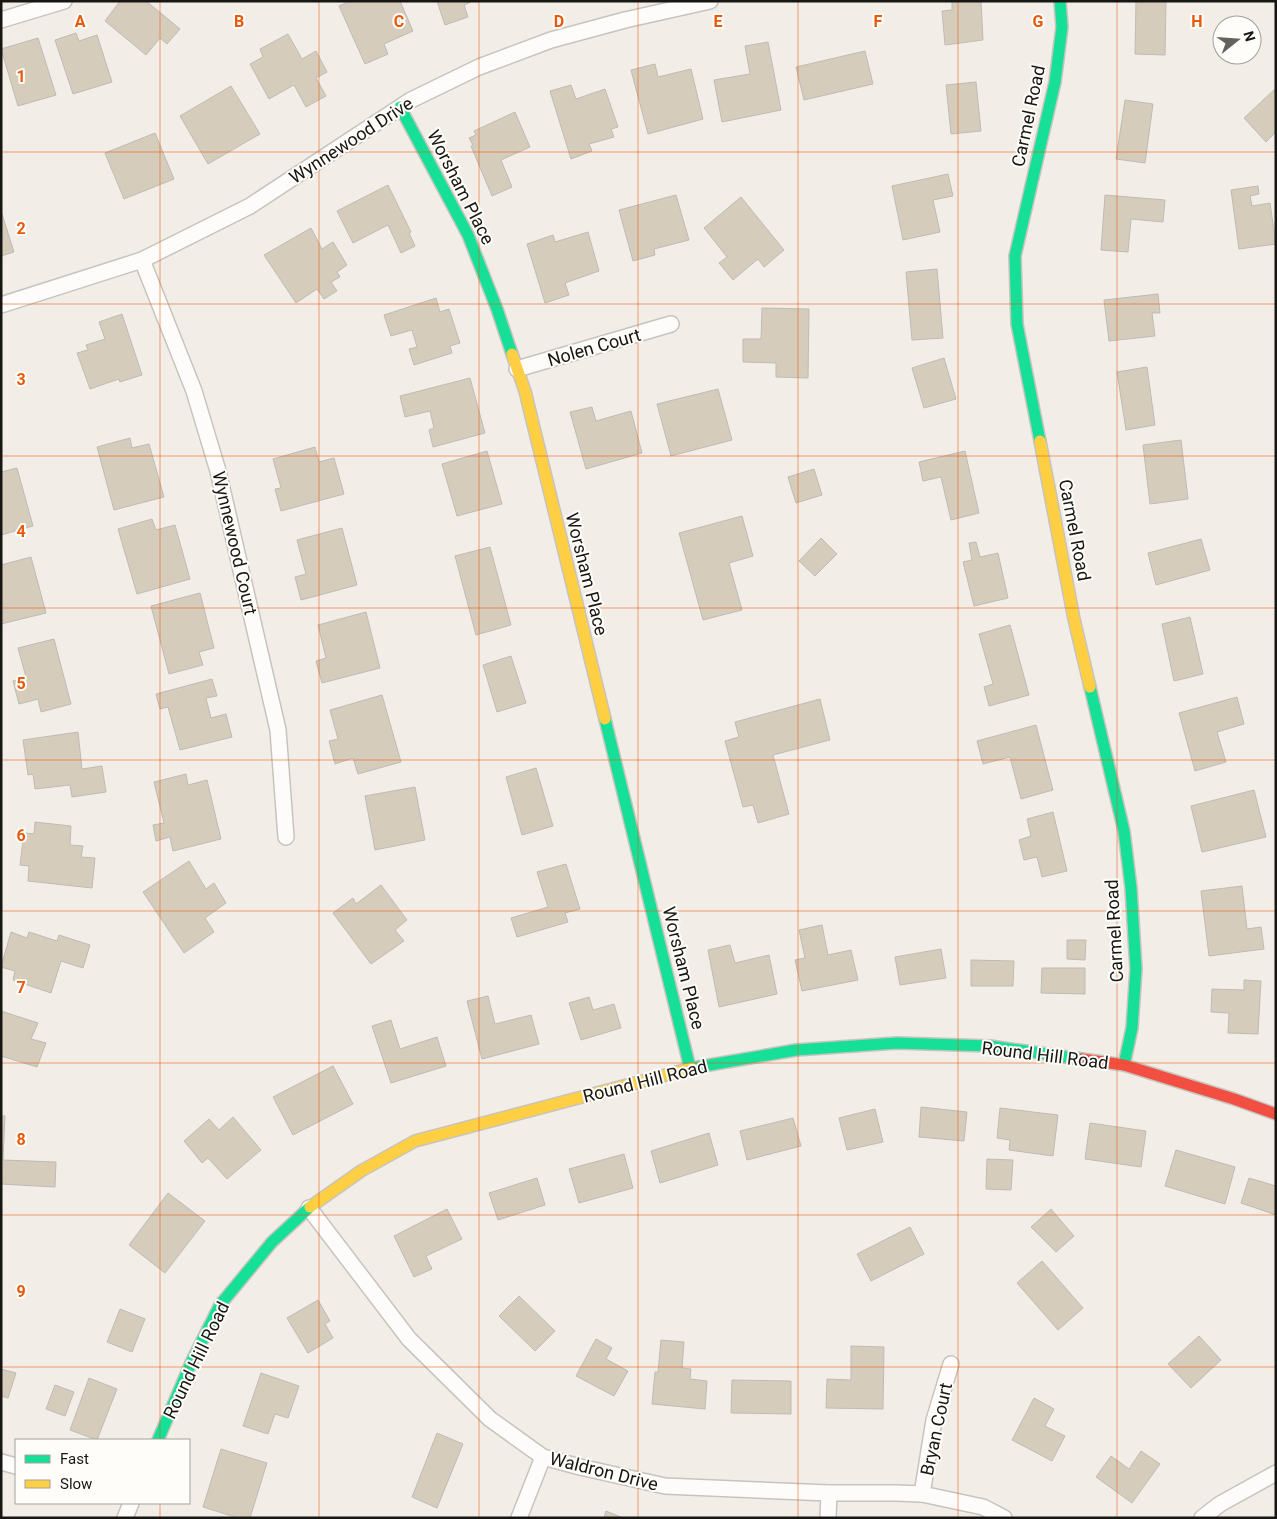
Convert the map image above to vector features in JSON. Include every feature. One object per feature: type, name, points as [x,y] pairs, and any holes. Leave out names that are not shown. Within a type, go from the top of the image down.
[{"type":"street","points":[[1,20],[64,1]]},
{"type":"street","name":"Wynnewood Drive","points":[[1,305],[142,260],[250,206],[411,100],[479,67],[551,40],[625,20],[710,1]]},
{"type":"street","name":"Carmel Road","points":[[1060,1],[1062,27],[1055,82],[1015,256],[1017,324],[1074,619],[1124,831],[1131,888],[1136,969],[1132,1028],[1124,1065]]},
{"type":"street","name":"Worsham Place","points":[[400,107],[468,235],[497,308],[525,392],[690,1068]]},
{"type":"street","name":"Wynnewood Court","points":[[142,260],[194,391],[218,471],[278,730],[286,837]]},
{"type":"street","name":"Nolen Court","points":[[517,369],[671,324]]},
{"type":"street","name":"Round Hill Road","points":[[158,1439],[191,1363],[220,1305],[272,1242],[309,1208],[361,1171],[415,1141],[690,1068],[796,1050],[897,1043],[990,1046],[1124,1065],[1276,1114]]},
{"type":"street","name":"Waldron Drive","points":[[309,1208],[410,1339],[490,1419],[543,1457],[665,1486],[829,1493],[922,1494],[983,1507],[1004,1518]]},
{"type":"street","name":"Bryan Court","points":[[922,1494],[934,1420],[951,1364]]},
{"type":"street","points":[[519,1518],[543,1457]]},
{"type":"street","points":[[1,1462],[15,1466]]},
{"type":"street","points":[[1202,1518],[1220,1504],[1276,1473]]},
{"type":"street","points":[[828,1518],[829,1493]]},
{"type":"street","points":[[125,1518],[131,1504]]},
{"type":"building","points":[[120,1],[146,1],[180,29],[167,44],[160,38],[146,55],[105,21]]},
{"type":"building","points":[[350,1],[400,1],[413,31],[384,44],[388,54],[365,64],[339,6]]},
{"type":"building","points":[[437,1],[473,1],[464,5],[468,17],[445,25]]},
{"type":"building","points":[[952,1],[981,1],[983,40],[945,45],[942,11],[952,10]]},
{"type":"building","points":[[1136,1],[1166,1],[1165,55],[1135,54]]},
{"type":"building","points":[[76,33],[79,41],[97,35],[112,82],[73,94],[55,40]]},
{"type":"building","points":[[288,34],[302,59],[316,51],[327,72],[316,78],[326,96],[306,107],[294,85],[269,99],[250,64],[263,57],[260,49]]},
{"type":"building","points":[[38,38],[56,95],[18,106],[1,49]]},
{"type":"building","points":[[768,42],[781,110],[722,122],[714,80],[750,74],[745,46]]},
{"type":"building","points":[[865,51],[873,84],[804,100],[796,67]]},
{"type":"building","points":[[655,64],[658,77],[691,69],[703,119],[648,134],[631,70]]},
{"type":"building","points":[[976,82],[981,131],[951,134],[946,85]]},
{"type":"building","points":[[571,85],[576,99],[605,89],[618,127],[611,129],[614,137],[589,144],[592,151],[571,159],[550,91]]},
{"type":"building","points":[[231,86],[260,134],[208,164],[180,116]]},
{"type":"building","points":[[1276,88],[1276,132],[1266,142],[1244,118]]},
{"type":"building","points":[[1125,100],[1153,104],[1145,163],[1116,159]]},
{"type":"building","points":[[515,112],[530,147],[501,160],[512,187],[492,196],[469,138],[476,135],[474,131]]},
{"type":"building","points":[[155,133],[174,179],[124,199],[105,153]]},
{"type":"building","points":[[948,174],[953,196],[933,200],[940,232],[903,240],[892,186]]},
{"type":"building","points":[[388,185],[411,232],[409,233],[415,246],[401,253],[388,225],[353,243],[337,211]]},
{"type":"building","points":[[1258,186],[1259,194],[1250,196],[1252,206],[1270,203],[1276,244],[1239,249],[1231,190]]},
{"type":"building","points":[[676,195],[689,240],[654,249],[655,255],[633,261],[619,210]]},
{"type":"building","points":[[1105,195],[1165,200],[1163,222],[1131,219],[1128,252],[1101,250]]},
{"type":"building","points":[[741,197],[784,250],[764,267],[758,259],[733,280],[719,263],[727,257],[704,228]]},
{"type":"building","points":[[1,211],[14,252],[1,256]]},
{"type":"building","points":[[311,228],[322,249],[333,242],[347,265],[337,272],[340,277],[331,282],[337,291],[324,299],[317,289],[296,303],[264,255]]},
{"type":"building","points":[[588,232],[599,271],[565,283],[569,295],[545,303],[527,244],[553,235],[555,242]]},
{"type":"building","points":[[937,269],[943,338],[912,340],[906,272]]},
{"type":"building","points":[[1158,294],[1160,313],[1152,313],[1155,336],[1109,341],[1104,300]]},
{"type":"building","points":[[436,298],[440,312],[449,309],[460,343],[450,346],[452,353],[414,365],[409,349],[417,347],[412,330],[391,336],[384,315]]},
{"type":"building","points":[[762,308],[809,309],[808,378],[776,377],[776,363],[743,362],[743,339],[761,339]]},
{"type":"building","points":[[122,314],[142,375],[120,382],[119,379],[90,389],[77,353],[88,350],[86,345],[105,339],[99,322]]},
{"type":"building","points":[[944,358],[956,399],[924,408],[912,368]]},
{"type":"building","points":[[1147,367],[1155,425],[1126,430],[1117,372]]},
{"type":"building","points":[[470,378],[485,433],[433,447],[429,430],[434,428],[430,411],[405,417],[400,396]]},
{"type":"building","points":[[718,389],[732,440],[671,456],[657,404]]},
{"type":"building","points":[[592,407],[596,421],[631,411],[642,453],[586,469],[570,412]]},
{"type":"building","points":[[130,438],[132,448],[149,444],[164,497],[114,510],[97,447]]},
{"type":"building","points":[[1181,440],[1188,499],[1150,504],[1143,445]]},
{"type":"building","points":[[315,447],[319,462],[334,458],[344,494],[281,511],[275,489],[281,488],[273,459]]},
{"type":"building","points":[[487,451],[502,504],[457,516],[442,464]]},
{"type":"building","points":[[965,451],[979,513],[951,520],[941,477],[923,481],[919,462]]},
{"type":"building","points":[[17,468],[33,526],[1,535],[1,472]]},
{"type":"building","points":[[814,469],[822,495],[796,503],[788,477]]},
{"type":"building","points":[[742,516],[753,556],[729,563],[742,610],[703,620],[679,533]]},
{"type":"building","points":[[152,519],[156,530],[175,525],[190,579],[137,594],[118,529]]},
{"type":"building","points":[[342,528],[357,585],[301,600],[295,577],[306,574],[297,540]]},
{"type":"building","points":[[821,538],[837,554],[815,576],[799,561]]},
{"type":"building","points":[[1201,539],[1210,570],[1156,585],[1148,553]]},
{"type":"building","points":[[976,542],[980,557],[998,553],[1008,598],[974,606],[963,562],[972,560],[969,543]]},
{"type":"building","points":[[490,547],[511,625],[476,635],[455,556]]},
{"type":"building","points":[[31,557],[46,613],[1,624],[1,565]]},
{"type":"building","points":[[200,593],[214,648],[199,652],[203,665],[169,674],[151,606]]},
{"type":"building","points":[[366,612],[380,668],[322,683],[316,661],[326,658],[318,625]]},
{"type":"building","points":[[1190,617],[1203,674],[1174,681],[1162,624]]},
{"type":"building","points":[[1010,625],[1029,695],[989,706],[984,687],[993,684],[979,634]]},
{"type":"building","points":[[54,639],[71,704],[41,712],[38,699],[19,704],[13,681],[26,677],[18,648]]},
{"type":"building","points":[[511,656],[526,703],[497,712],[483,665]]},
{"type":"building","points":[[212,679],[217,696],[206,698],[211,718],[226,714],[232,737],[180,750],[168,707],[160,709],[156,694]]},
{"type":"building","points":[[382,695],[401,762],[358,774],[353,758],[335,764],[329,741],[338,739],[330,710]]},
{"type":"building","points":[[1237,697],[1244,724],[1217,732],[1226,762],[1195,771],[1179,713]]},
{"type":"building","points":[[820,699],[830,740],[773,755],[789,814],[758,823],[753,805],[743,807],[725,741],[739,737],[735,722]]},
{"type":"building","points":[[1036,725],[1053,790],[1021,799],[1010,757],[983,764],[977,741]]},
{"type":"building","points":[[78,732],[82,769],[102,766],[106,792],[72,797],[70,785],[35,789],[33,774],[28,775],[23,740]]},
{"type":"building","points":[[536,768],[553,826],[522,835],[506,777]]},
{"type":"building","points":[[186,774],[188,785],[207,780],[221,839],[173,851],[170,837],[156,841],[153,825],[164,823],[154,782]]},
{"type":"building","points":[[415,787],[425,840],[375,850],[365,796]]},
{"type":"building","points":[[1254,790],[1266,837],[1202,852],[1191,806]]},
{"type":"building","points":[[1053,812],[1067,871],[1042,877],[1037,857],[1024,860],[1019,840],[1031,836],[1027,819]]},
{"type":"building","points":[[35,822],[71,826],[70,845],[83,846],[81,857],[95,858],[92,888],[28,881],[29,866],[20,865],[24,833],[34,834]]},
{"type":"building","points":[[189,861],[206,889],[214,883],[226,903],[205,918],[214,932],[184,953],[143,892]]},
{"type":"building","points":[[566,864],[580,909],[565,913],[568,922],[517,937],[511,918],[548,907],[537,872]]},
{"type":"building","points":[[381,885],[407,920],[395,930],[404,941],[371,964],[333,913],[353,898],[356,904]]},
{"type":"building","points":[[1242,886],[1247,929],[1261,927],[1264,949],[1209,956],[1201,891]]},
{"type":"building","points":[[822,925],[828,955],[851,950],[858,980],[802,991],[795,960],[805,958],[799,930]]},
{"type":"building","points":[[11,932],[27,938],[29,932],[57,941],[59,935],[90,945],[83,968],[61,961],[51,993],[13,980],[15,971],[1,967]]},
{"type":"building","points":[[1067,940],[1086,940],[1085,960],[1067,959]]},
{"type":"building","points":[[730,945],[735,963],[769,955],[777,994],[719,1007],[708,950]]},
{"type":"building","points":[[941,949],[946,978],[900,985],[895,957]]},
{"type":"building","points":[[971,960],[1014,961],[1013,986],[971,986]]},
{"type":"building","points":[[1042,968],[1085,968],[1085,994],[1041,993]]},
{"type":"building","points":[[1244,980],[1261,981],[1258,1034],[1228,1033],[1229,1013],[1211,1012],[1212,989],[1244,990]]},
{"type":"building","points":[[488,996],[495,1024],[531,1015],[539,1044],[482,1059],[467,1001]]},
{"type":"building","points":[[589,997],[593,1010],[614,1004],[621,1028],[581,1040],[569,1003]]},
{"type":"building","points":[[1,1011],[38,1023],[31,1039],[46,1043],[37,1067],[1,1056]]},
{"type":"building","points":[[391,1020],[400,1049],[437,1037],[446,1066],[391,1083],[372,1026]]},
{"type":"building","points":[[333,1066],[353,1104],[293,1135],[273,1097]]},
{"type":"building","points":[[921,1107],[967,1112],[964,1141],[919,1137]]},
{"type":"building","points":[[1000,1108],[1058,1115],[1053,1156],[1009,1150],[1010,1140],[997,1138]]},
{"type":"building","points":[[875,1109],[883,1142],[847,1150],[839,1118]]},
{"type":"building","points":[[1,1116],[5,1116],[3,1160],[56,1162],[55,1187],[1,1184]]},
{"type":"building","points":[[233,1117],[261,1150],[227,1179],[208,1158],[202,1163],[184,1141],[209,1119],[219,1130]]},
{"type":"building","points":[[793,1118],[801,1146],[747,1160],[740,1131]]},
{"type":"building","points":[[1090,1123],[1146,1131],[1141,1167],[1085,1159]]},
{"type":"building","points":[[709,1133],[718,1165],[660,1183],[651,1151]]},
{"type":"building","points":[[1176,1150],[1235,1167],[1225,1204],[1165,1186]]},
{"type":"building","points":[[624,1154],[633,1188],[579,1203],[569,1169]]},
{"type":"building","points":[[987,1159],[1013,1160],[1011,1190],[986,1189]]},
{"type":"building","points":[[537,1178],[545,1205],[498,1220],[489,1193]]},
{"type":"building","points":[[1249,1178],[1276,1186],[1276,1215],[1241,1203]]},
{"type":"building","points":[[168,1193],[205,1221],[165,1273],[129,1245]]},
{"type":"building","points":[[447,1209],[462,1239],[426,1256],[432,1269],[414,1277],[394,1236]]},
{"type":"building","points":[[1051,1209],[1074,1236],[1056,1252],[1031,1227]]},
{"type":"building","points":[[910,1227],[924,1254],[871,1281],[857,1254]]},
{"type":"building","points":[[1042,1261],[1083,1308],[1058,1330],[1017,1283]]},
{"type":"building","points":[[519,1296],[555,1331],[535,1351],[499,1316]]},
{"type":"building","points":[[318,1300],[330,1321],[325,1324],[333,1338],[308,1353],[287,1318]]},
{"type":"building","points":[[120,1309],[145,1319],[132,1352],[107,1342]]},
{"type":"building","points":[[1199,1336],[1221,1360],[1191,1388],[1168,1364]]},
{"type":"building","points":[[596,1339],[612,1348],[606,1359],[628,1371],[614,1396],[576,1376]]},
{"type":"building","points":[[661,1340],[684,1342],[682,1368],[691,1369],[690,1379],[707,1381],[705,1409],[652,1404]]},
{"type":"building","points":[[851,1346],[884,1347],[883,1409],[826,1408],[827,1379],[851,1380]]},
{"type":"building","points":[[1,1369],[16,1373],[8,1398],[1,1396]]},
{"type":"building","points":[[261,1373],[299,1386],[288,1418],[275,1414],[268,1434],[243,1426]]},
{"type":"building","points":[[89,1378],[117,1389],[97,1439],[70,1430]]},
{"type":"building","points":[[732,1380],[791,1381],[791,1414],[731,1413]]},
{"type":"building","points":[[55,1385],[74,1392],[65,1416],[46,1409]]},
{"type":"building","points":[[1034,1398],[1054,1409],[1045,1426],[1065,1436],[1052,1461],[1012,1440]]},
{"type":"building","points":[[437,1433],[463,1444],[437,1508],[412,1497]]},
{"type":"building","points":[[221,1449],[267,1463],[250,1518],[238,1518],[203,1507]]},
{"type":"building","points":[[1141,1451],[1160,1464],[1132,1503],[1096,1477],[1111,1456],[1129,1469]]},
{"type":"building","points":[[606,1511],[623,1518],[604,1518]]},
{"type":"traffic: fast","points":[[1040,441],[1017,324],[1015,256],[1055,82],[1062,27],[1060,1]]},
{"type":"traffic: fast","points":[[400,107],[468,235],[497,309],[512,354]]},
{"type":"traffic: fast","points":[[1090,687],[1124,831],[1131,888],[1136,969],[1132,1028],[1124,1065]]},
{"type":"traffic: fast","points":[[605,719],[690,1068]]},
{"type":"traffic: fast","points":[[692,1068],[796,1050],[897,1043],[990,1046],[1082,1059]]},
{"type":"traffic: fast","points":[[158,1439],[191,1363],[220,1305],[272,1242],[310,1207]]},
{"type":"traffic: slow","points":[[512,354],[525,391],[605,719]]},
{"type":"traffic: slow","points":[[1040,441],[1074,619],[1090,687]]},
{"type":"traffic: slow","points":[[310,1207],[361,1171],[415,1141],[692,1068]]},
{"type":"traffic: jam","points":[[1082,1059],[1124,1065],[1276,1114]]}]
